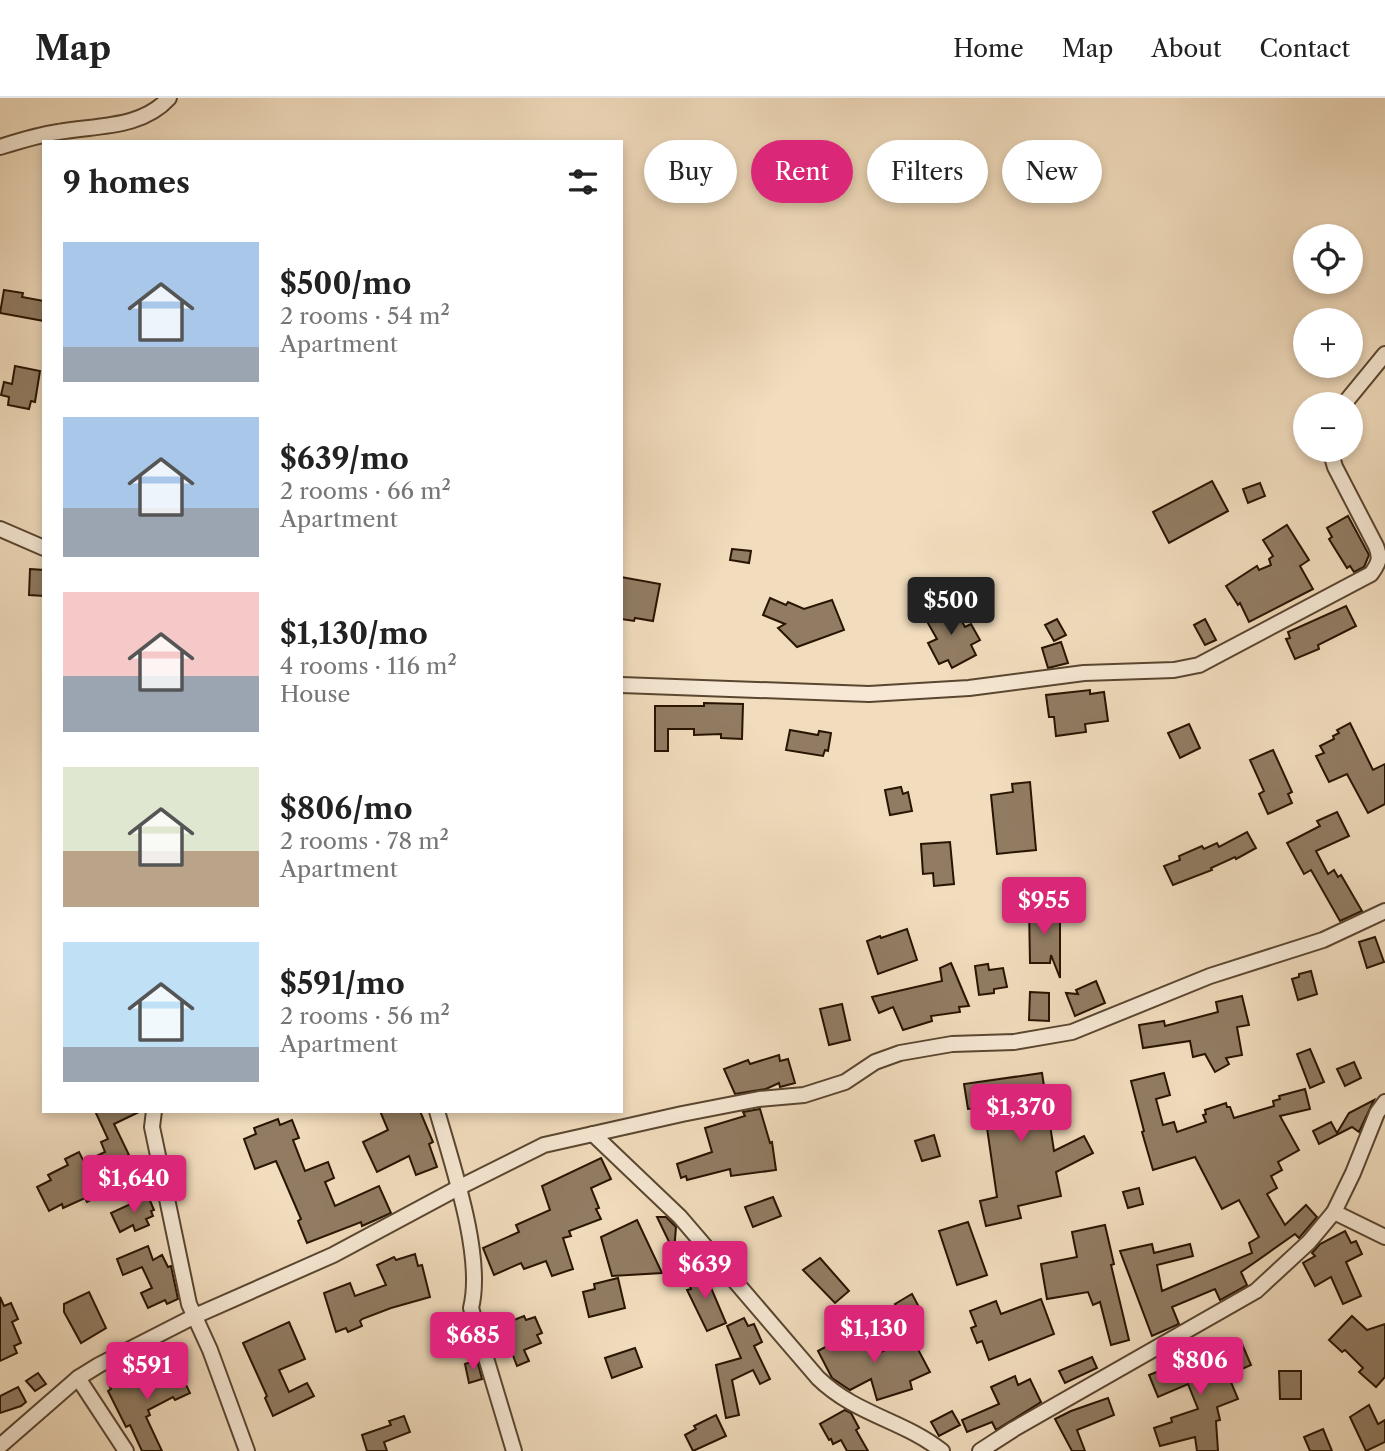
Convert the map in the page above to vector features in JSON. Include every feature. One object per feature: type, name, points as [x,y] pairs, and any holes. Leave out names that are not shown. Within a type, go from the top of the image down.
[{"type":"street","points":[[0,147],[58,132],[132,121],[160,108],[169,98]]},
{"type":"street","points":[[1354,392],[1385,354]]},
{"type":"street","points":[[623,685],[869,694],[970,688],[1084,673],[1174,670],[1199,665],[1371,574],[1378,565],[1380,556],[1377,546],[1334,462]]},
{"type":"street","points":[[0,529],[42,547]]},
{"type":"street","points":[[0,1446],[78,1378],[99,1365],[195,1316],[333,1255],[544,1145],[759,1099],[804,1095],[845,1082],[875,1062],[900,1053],[952,1044],[1014,1042],[1072,1032],[1210,976],[1323,940],[1385,911]]},
{"type":"street","points":[[980,1451],[1256,1291],[1309,1242],[1334,1212],[1377,1113],[1385,1102]]},
{"type":"street","points":[[153,1113],[152,1127],[189,1304],[210,1350],[247,1451]]},
{"type":"street","points":[[438,1113],[458,1188],[475,1268],[475,1291],[471,1308],[514,1451]]},
{"type":"street","points":[[593,1134],[680,1217],[818,1378],[835,1394],[942,1451]]},
{"type":"street","points":[[1334,1212],[1385,1237]]},
{"type":"street","points":[[78,1378],[126,1451]]},
{"type":"building","points":[[4,290],[23,293],[22,297],[42,301],[42,321],[0,313]]},
{"type":"building","points":[[15,366],[40,371],[35,402],[31,401],[29,409],[8,405],[9,397],[1,395],[4,382],[12,384]]},
{"type":"building","points":[[1212,481],[1228,511],[1169,543],[1153,512]]},
{"type":"building","points":[[1260,483],[1265,496],[1248,503],[1243,489]]},
{"type":"building","points":[[1348,516],[1369,555],[1364,567],[1354,572],[1350,566],[1347,568],[1329,539],[1332,537],[1327,528]]},
{"type":"building","points":[[1287,525],[1309,560],[1300,566],[1313,589],[1249,622],[1240,603],[1238,605],[1226,586],[1257,566],[1259,570],[1271,565],[1269,559],[1273,556],[1263,540]]},
{"type":"building","points":[[732,549],[751,551],[749,563],[730,560]]},
{"type":"building","points":[[30,569],[42,570],[42,596],[29,595]]},
{"type":"building","points":[[623,577],[660,584],[653,621],[635,618],[634,621],[623,619]]},
{"type":"building","points":[[770,598],[804,609],[832,600],[844,630],[797,647],[778,628],[785,624],[763,615]]},
{"type":"building","points":[[952,603],[965,627],[971,624],[980,640],[971,645],[976,655],[952,668],[948,660],[939,664],[928,643],[937,639],[925,618]]},
{"type":"building","points":[[1346,606],[1356,626],[1318,645],[1319,649],[1295,659],[1286,639],[1290,638],[1288,632]]},
{"type":"building","points":[[1057,619],[1066,635],[1054,641],[1045,625]]},
{"type":"building","points":[[1205,619],[1216,640],[1205,645],[1194,625]]},
{"type":"building","points":[[1061,642],[1068,663],[1048,668],[1042,648]]},
{"type":"building","points":[[1090,690],[1090,694],[1104,692],[1108,721],[1085,724],[1086,732],[1056,736],[1054,717],[1049,717],[1046,695]]},
{"type":"building","points":[[704,703],[743,704],[742,739],[721,738],[721,734],[694,735],[694,729],[668,729],[668,751],[655,751],[655,706],[704,706]]},
{"type":"building","points":[[1350,723],[1373,770],[1385,764],[1385,804],[1368,813],[1347,774],[1329,782],[1316,756],[1324,753],[1320,746],[1334,739],[1333,736],[1339,733],[1337,730]]},
{"type":"building","points":[[1189,724],[1200,748],[1180,758],[1168,733]]},
{"type":"building","points":[[790,730],[818,735],[819,731],[831,733],[828,751],[825,750],[823,756],[786,750]]},
{"type":"building","points":[[1273,750],[1292,792],[1288,794],[1292,803],[1268,814],[1259,794],[1264,791],[1250,760]]},
{"type":"building","points":[[1030,782],[1036,850],[997,854],[991,795],[1013,792],[1012,784]]},
{"type":"building","points":[[901,787],[903,794],[908,792],[912,811],[890,815],[885,790]]},
{"type":"building","points":[[1337,812],[1349,836],[1316,851],[1328,874],[1334,870],[1338,877],[1341,875],[1362,911],[1340,921],[1311,870],[1304,874],[1287,843],[1320,826],[1317,821]]},
{"type":"building","points":[[1247,832],[1256,848],[1211,868],[1212,870],[1173,885],[1164,866],[1180,860],[1179,856],[1202,846],[1204,849],[1217,843],[1219,847]]},
{"type":"building","points":[[950,842],[954,884],[934,886],[933,873],[923,874],[921,844]]},
{"type":"building","points":[[1049,906],[1049,916],[1060,915],[1060,978],[1051,955],[1050,963],[1030,963],[1029,907]]},
{"type":"building","points":[[907,929],[917,960],[878,974],[867,941]]},
{"type":"building","points":[[1375,937],[1384,962],[1367,968],[1359,942]]},
{"type":"building","points":[[951,963],[969,1006],[959,1007],[960,1012],[931,1016],[932,1021],[903,1030],[893,1007],[879,1013],[872,997],[942,981],[940,968]]},
{"type":"building","points":[[988,964],[989,970],[1003,968],[1007,987],[994,989],[994,993],[979,995],[975,966]]},
{"type":"building","points":[[1311,971],[1317,994],[1298,1000],[1292,979]]},
{"type":"building","points":[[1096,981],[1105,1003],[1075,1016],[1066,993],[1078,994],[1076,990]]},
{"type":"building","points":[[1030,992],[1049,993],[1049,1021],[1029,1020]]},
{"type":"building","points":[[1242,996],[1249,1025],[1237,1027],[1242,1055],[1226,1058],[1229,1064],[1215,1072],[1205,1054],[1193,1057],[1190,1041],[1143,1048],[1139,1025],[1164,1021],[1165,1026],[1218,1012],[1216,1002]]},
{"type":"building","points":[[842,1004],[850,1040],[829,1045],[820,1009]]},
{"type":"building","points":[[1310,1049],[1324,1082],[1310,1088],[1297,1054]]},
{"type":"building","points":[[779,1055],[780,1061],[788,1059],[795,1083],[780,1087],[779,1083],[766,1089],[735,1094],[724,1069],[748,1060],[750,1064]]},
{"type":"building","points":[[1354,1062],[1361,1078],[1345,1086],[1337,1069]]},
{"type":"building","points":[[1042,1073],[1054,1151],[1084,1136],[1093,1153],[1056,1172],[1061,1196],[1018,1206],[1021,1218],[986,1226],[980,1201],[997,1197],[984,1107],[968,1109],[964,1084]]},
{"type":"building","points":[[1164,1073],[1170,1095],[1156,1099],[1163,1125],[1174,1122],[1177,1132],[1206,1122],[1203,1115],[1206,1114],[1205,1110],[1226,1103],[1234,1118],[1274,1106],[1273,1101],[1280,1099],[1279,1096],[1305,1089],[1310,1109],[1280,1116],[1299,1150],[1278,1162],[1282,1170],[1271,1176],[1277,1188],[1267,1194],[1285,1225],[1306,1205],[1317,1217],[1299,1238],[1295,1234],[1241,1272],[1247,1285],[1220,1300],[1215,1289],[1172,1307],[1179,1324],[1152,1336],[1120,1251],[1152,1244],[1154,1253],[1190,1244],[1193,1256],[1157,1265],[1162,1291],[1252,1253],[1249,1243],[1259,1237],[1239,1200],[1222,1209],[1195,1157],[1153,1170],[1131,1081]]},
{"type":"building","points":[[1374,1100],[1359,1132],[1352,1127],[1319,1144],[1313,1131],[1331,1122],[1337,1133],[1349,1113]]},
{"type":"building","points":[[760,1109],[770,1143],[772,1142],[776,1170],[731,1176],[730,1169],[687,1180],[686,1176],[681,1178],[677,1164],[712,1152],[705,1128],[745,1116],[743,1112]]},
{"type":"building","points":[[96,1113],[137,1113],[114,1124],[129,1155],[113,1163],[117,1169],[111,1172],[114,1180],[96,1188],[99,1196],[87,1202],[85,1198],[63,1208],[62,1204],[49,1211],[37,1187],[51,1180],[48,1175],[68,1165],[65,1159],[79,1152],[84,1162],[105,1152],[101,1142],[108,1139]]},
{"type":"building","points":[[381,1113],[421,1113],[433,1142],[429,1144],[437,1167],[416,1175],[409,1156],[377,1172],[363,1142],[388,1130]]},
{"type":"building","points":[[278,1119],[280,1125],[292,1120],[299,1138],[293,1140],[305,1171],[328,1162],[334,1178],[325,1182],[335,1206],[379,1186],[391,1213],[362,1226],[361,1222],[307,1243],[298,1221],[301,1219],[276,1161],[255,1169],[244,1139],[256,1134],[254,1128]]},
{"type":"building","points":[[934,1135],[940,1156],[922,1161],[915,1141]]},
{"type":"building","points":[[601,1158],[611,1179],[591,1188],[601,1219],[569,1231],[571,1236],[563,1238],[573,1269],[552,1276],[546,1261],[524,1269],[521,1263],[494,1275],[483,1248],[519,1232],[516,1225],[550,1210],[542,1186]]},
{"type":"building","points":[[1139,1188],[1143,1204],[1128,1208],[1123,1192]]},
{"type":"building","points":[[148,1196],[154,1210],[151,1211],[153,1216],[146,1219],[149,1225],[135,1231],[133,1225],[120,1232],[111,1213]]},
{"type":"building","points":[[773,1197],[781,1216],[753,1227],[745,1207]]},
{"type":"building","points":[[657,1217],[666,1217],[676,1227],[674,1252]]},
{"type":"building","points":[[637,1220],[662,1273],[612,1276],[601,1237]]},
{"type":"building","points":[[968,1222],[987,1275],[957,1285],[939,1231]]},
{"type":"building","points":[[1105,1225],[1114,1264],[1111,1265],[1129,1340],[1111,1345],[1100,1302],[1093,1305],[1088,1292],[1047,1299],[1041,1264],[1077,1257],[1072,1232]]},
{"type":"building","points":[[1345,1231],[1351,1243],[1356,1241],[1362,1254],[1346,1262],[1361,1296],[1343,1304],[1331,1277],[1315,1286],[1303,1263],[1315,1256],[1312,1253],[1320,1244]]},
{"type":"building","points":[[148,1246],[153,1260],[162,1255],[168,1267],[171,1266],[178,1299],[167,1304],[165,1300],[148,1308],[141,1293],[152,1288],[142,1267],[123,1275],[117,1259]]},
{"type":"building","points":[[415,1254],[418,1266],[422,1265],[430,1297],[362,1319],[362,1326],[348,1332],[346,1328],[336,1332],[324,1293],[350,1283],[355,1296],[386,1285],[377,1265],[394,1257],[396,1260]]},
{"type":"building","points":[[820,1258],[849,1291],[835,1303],[803,1270]]},
{"type":"building","points":[[703,1269],[726,1323],[707,1331],[687,1290],[691,1289],[686,1277]]},
{"type":"building","points":[[618,1278],[625,1308],[589,1317],[583,1292],[595,1289],[594,1284]]},
{"type":"building","points":[[89,1292],[106,1328],[81,1343],[64,1312],[64,1304]]},
{"type":"building","points":[[912,1294],[919,1307],[902,1316],[895,1304]]},
{"type":"building","points":[[0,1297],[4,1306],[11,1303],[18,1319],[12,1322],[21,1343],[14,1346],[17,1353],[0,1361]]},
{"type":"building","points":[[1041,1299],[1054,1334],[989,1360],[982,1341],[977,1343],[971,1328],[976,1326],[970,1311],[996,1301],[1001,1314]]},
{"type":"building","points":[[524,1316],[526,1320],[535,1317],[542,1333],[537,1335],[541,1343],[524,1350],[529,1361],[517,1366],[510,1348],[506,1350],[502,1338],[509,1335],[504,1324]]},
{"type":"building","points":[[1352,1316],[1367,1330],[1385,1324],[1385,1377],[1376,1387],[1359,1372],[1363,1368],[1345,1350],[1342,1352],[1329,1340]]},
{"type":"building","points":[[744,1318],[748,1326],[754,1324],[762,1342],[754,1346],[770,1379],[760,1384],[753,1370],[732,1380],[739,1415],[726,1418],[716,1365],[741,1358],[727,1326]]},
{"type":"building","points":[[289,1322],[305,1359],[279,1370],[289,1392],[307,1383],[314,1396],[273,1416],[243,1343]]},
{"type":"building","points":[[858,1329],[872,1356],[912,1338],[930,1372],[910,1381],[912,1389],[877,1400],[871,1379],[850,1390],[832,1378],[818,1351]]},
{"type":"building","points":[[1242,1344],[1251,1365],[1228,1375],[1238,1399],[1217,1407],[1220,1420],[1216,1421],[1218,1451],[1197,1451],[1195,1437],[1160,1446],[1154,1428],[1172,1422],[1171,1418],[1198,1409],[1188,1384],[1158,1397],[1149,1375],[1174,1365],[1177,1372],[1204,1358],[1206,1361]]},
{"type":"building","points":[[635,1348],[642,1367],[612,1378],[605,1358]]},
{"type":"building","points":[[1092,1357],[1097,1368],[1065,1383],[1059,1371]]},
{"type":"building","points":[[477,1360],[482,1379],[469,1383],[465,1364]]},
{"type":"building","points":[[176,1364],[190,1393],[175,1400],[173,1397],[148,1410],[150,1415],[146,1417],[162,1451],[142,1451],[130,1425],[126,1427],[108,1391],[111,1389],[109,1385],[120,1379],[122,1384],[132,1379],[135,1384]]},
{"type":"building","points":[[1279,1371],[1301,1371],[1301,1399],[1280,1399]]},
{"type":"building","points":[[38,1373],[46,1384],[35,1391],[26,1381]]},
{"type":"building","points":[[1015,1376],[1018,1385],[1030,1379],[1041,1402],[996,1430],[992,1422],[967,1432],[962,1420],[999,1404],[991,1387]]},
{"type":"building","points":[[18,1387],[26,1402],[0,1413],[0,1396]]},
{"type":"building","points":[[1108,1398],[1114,1415],[1077,1430],[1085,1451],[1072,1451],[1055,1419]]},
{"type":"building","points":[[1369,1405],[1378,1424],[1385,1420],[1385,1442],[1366,1451],[1350,1417]]},
{"type":"building","points":[[845,1410],[851,1413],[859,1428],[856,1430],[868,1451],[847,1451],[841,1440],[833,1444],[820,1424]]},
{"type":"building","points":[[952,1411],[960,1425],[939,1436],[931,1422]]},
{"type":"building","points":[[716,1415],[726,1436],[693,1451],[685,1435],[696,1429],[694,1426]]},
{"type":"building","points":[[404,1416],[410,1432],[384,1442],[387,1451],[367,1451],[362,1435],[391,1425],[389,1421]]},
{"type":"building","points":[[1323,1429],[1332,1451],[1310,1451],[1304,1437]]}]
